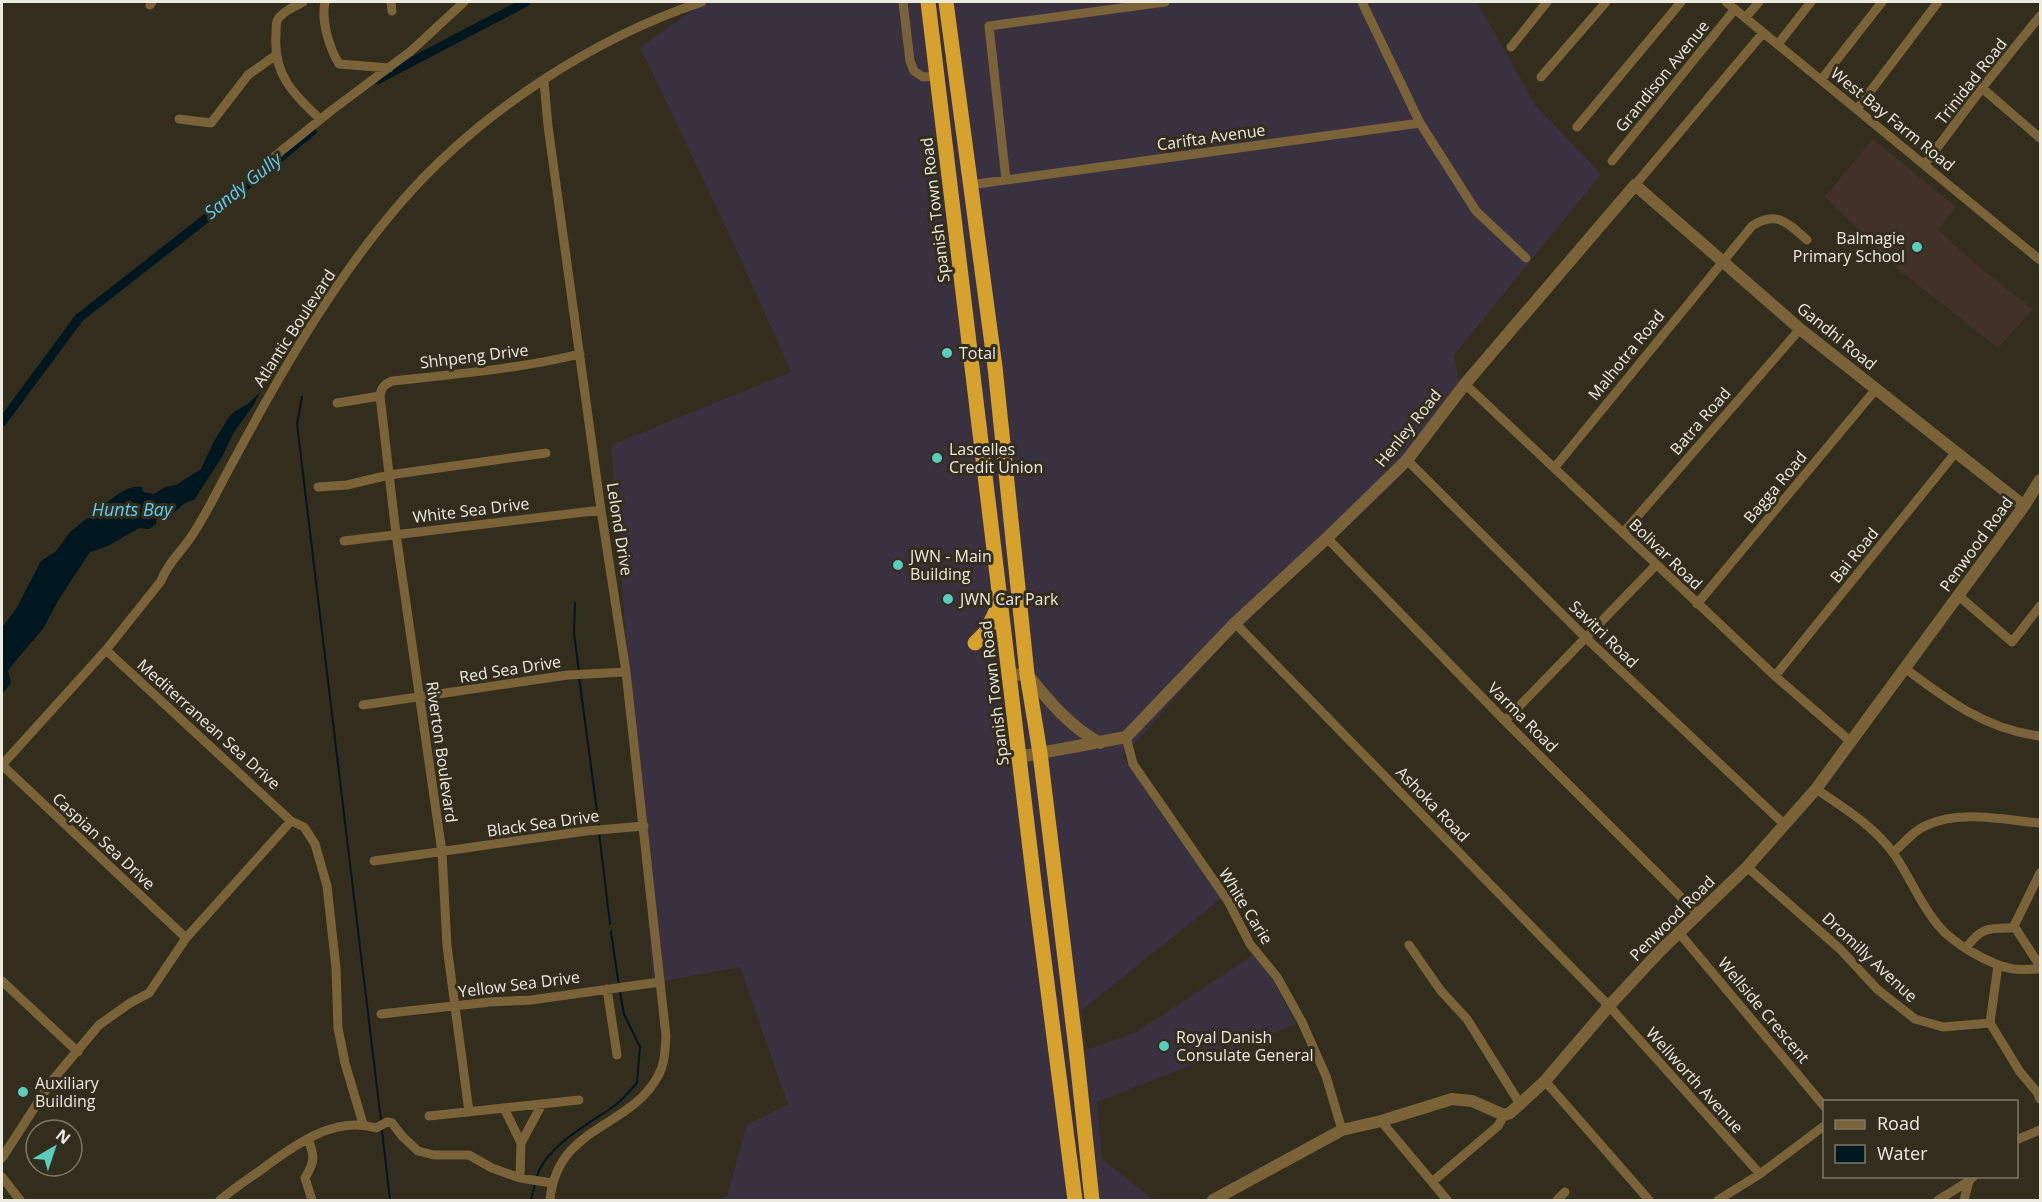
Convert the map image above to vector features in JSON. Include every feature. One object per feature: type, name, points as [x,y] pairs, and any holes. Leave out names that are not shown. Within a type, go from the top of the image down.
[{"type":"highway","name":"Spanish Town Road","points":[[928,2],[1075,1200]]},
{"type":"highway","points":[[946,2],[995,367],[1027,674],[1040,753],[1092,1200]]},
{"type":"highway","points":[[973,370],[995,367]]},
{"type":"highway","points":[[975,644],[986,632],[1001,601]]},
{"type":"highway","points":[[1053,1034],[1056,1028],[1050,904],[1057,898]]},
{"type":"street","points":[[303,2],[285,12],[277,20],[276,55],[278,66],[285,80],[297,97],[320,119]]},
{"type":"street","points":[[325,2],[323,11],[332,53],[339,64],[389,68]]},
{"type":"street","name":"Atlantic Boulevard","points":[[2,765],[106,650],[161,581],[165,570],[191,537],[267,397],[334,291],[404,199],[458,145],[487,120],[544,81],[601,45],[662,15],[702,2]]},
{"type":"street","points":[[903,2],[910,61],[914,71],[922,77],[937,76]]},
{"type":"street","points":[[1006,180],[989,26],[1165,2]]},
{"type":"street","points":[[1362,2],[1420,123],[1476,211],[1526,258]]},
{"type":"street","points":[[1511,47],[1547,2]]},
{"type":"street","points":[[1541,77],[1606,2]]},
{"type":"street","points":[[1578,127],[1681,2]]},
{"type":"street","name":"West Bay Farm Road","points":[[1726,2],[2040,260]]},
{"type":"street","points":[[1745,18],[1759,2]]},
{"type":"street","points":[[1778,45],[1810,2]]},
{"type":"street","points":[[1821,80],[1882,2]]},
{"type":"street","points":[[1857,109],[1938,2]]},
{"type":"street","points":[[275,156],[411,51],[458,3]]},
{"type":"street","name":"Grandison Avenue","points":[[1612,161],[1735,9]]},
{"type":"street","name":"Trinidad Road","points":[[1925,164],[2040,16]]},
{"type":"street","name":"Henley Road","points":[[1126,737],[1235,623],[1407,460],[1465,384],[1763,33]]},
{"type":"street","points":[[179,118],[210,123],[248,75],[276,55]]},
{"type":"street","name":"Lelond Drive","points":[[544,81],[548,126],[601,510],[626,672],[666,1036],[665,1056],[658,1078],[631,1105],[569,1152],[548,1183],[550,1200]]},
{"type":"street","points":[[1982,88],[2040,138]]},
{"type":"street","name":"Carifta Avenue","points":[[969,185],[1420,123]]},
{"type":"street","name":"Gandhi Road","points":[[1635,185],[1800,328],[2024,506]]},
{"type":"street","name":"Malhotra Road","points":[[1555,467],[1752,226],[1762,219],[1776,218],[1788,223],[1807,240]]},
{"type":"street","name":"Batra Road","points":[[1623,533],[1800,328]]},
{"type":"street","name":"Shhpeng Drive","points":[[380,396],[385,384],[393,381],[490,371],[580,354]]},
{"type":"street","name":"Bolivar Road","points":[[1465,384],[1697,604],[1850,741]]},
{"type":"street","name":"Bagga Road","points":[[1697,604],[1876,389]]},
{"type":"street","points":[[337,403],[380,396]]},
{"type":"street","name":"Riverton Boulevard","points":[[380,396],[418,697],[442,852],[447,946],[469,1112]]},
{"type":"street","name":"Bai Road","points":[[1775,676],[1956,452]]},
{"type":"street","points":[[318,487],[346,485],[389,475],[546,453]]},
{"type":"street","name":"Savitri Road","points":[[1407,460],[1586,638],[1785,825]]},
{"type":"street","name":"Penwood Road","points":[[1504,1115],[1510,1113],[1545,1081],[1660,951],[1747,867],[1816,789],[1959,596],[2040,480]]},
{"type":"street","name":"White Sea Drive","points":[[344,542],[601,510]]},
{"type":"street","name":"Varma Road","points":[[1327,538],[1504,721],[1699,915]]},
{"type":"street","points":[[1504,721],[1656,565]]},
{"type":"street","points":[[1959,596],[2012,642],[2040,606]]},
{"type":"street","name":"Ashoka Road","points":[[1235,623],[1609,1006]]},
{"type":"street","name":"Mediterranean Sea Drive","points":[[106,650],[291,821],[304,827],[315,844],[327,886],[336,968],[338,1028],[345,1063],[363,1124]]},
{"type":"street","points":[[1906,669],[1954,705],[1980,719],[2009,730],[2040,736]]},
{"type":"street","name":"Red Sea Drive","points":[[363,705],[568,675],[626,672]]},
{"type":"street","points":[[1010,675],[1027,674],[1065,718],[1082,733],[1100,743]]},
{"type":"street","points":[[1019,756],[1126,737]]},
{"type":"street","name":"White Carie","points":[[1126,737],[1133,764],[1228,901],[1250,944],[1277,977],[1292,1004],[1326,1076],[1342,1130]]},
{"type":"street","name":"Caspian Sea Drive","points":[[2,765],[186,938]]},
{"type":"street","points":[[1816,789],[1853,813],[1893,853],[1937,925],[1950,938],[1998,965],[2012,969],[2040,967],[2015,928],[2015,922],[2040,873]]},
{"type":"street","points":[[1893,853],[1923,826],[1950,817],[2040,823]]},
{"type":"street","points":[[2,1158],[51,1082],[99,1025],[130,1003],[149,993],[186,938],[291,821]]},
{"type":"street","name":"Black Sea Drive","points":[[374,861],[590,830],[644,826]]},
{"type":"street","name":"Dromilly Avenue","points":[[1747,867],[1840,950],[1877,989],[1915,1019],[1943,1027],[1990,1023]]},
{"type":"street","points":[[1966,948],[1983,930],[2015,928]]},
{"type":"street","name":"Wellside Crescent","points":[[1680,934],[1823,1105]]},
{"type":"street","points":[[1409,945],[1441,991],[1467,1019],[1520,1104]]},
{"type":"street","points":[[1998,965],[1990,1023],[2020,1072],[2040,1099]]},
{"type":"street","points":[[2,981],[78,1052]]},
{"type":"street","name":"Yellow Sea Drive","points":[[381,1014],[531,1000],[660,982]]},
{"type":"street","points":[[607,989],[616,1055]]},
{"type":"street","name":"Wellworth Avenue","points":[[1609,1006],[1760,1174]]},
{"type":"street","points":[[1545,1081],[1649,1200]]},
{"type":"street","points":[[1213,1200],[1342,1130],[1381,1121],[1452,1099],[1467,1100],[1504,1115],[1498,1126],[1432,1182]]},
{"type":"street","points":[[429,1116],[579,1100]]},
{"type":"street","points":[[521,1143],[542,1104]]},
{"type":"street","points":[[504,1108],[521,1143],[525,1179]]},
{"type":"street","points":[[1381,1121],[1448,1200]]},
{"type":"street","points":[[220,1200],[290,1148],[324,1131],[363,1124],[376,1128],[387,1122],[392,1123],[418,1151],[434,1155],[470,1155],[492,1168],[525,1179],[548,1183]]},
{"type":"street","points":[[1718,1200],[1760,1174],[1823,1127]]},
{"type":"street","points":[[2018,1139],[2040,1130]]},
{"type":"street","points":[[308,1139],[314,1155],[312,1167],[305,1178],[312,1200]]},
{"type":"street","points":[[2,1177],[20,1200]]},
{"type":"street","points":[[1938,1200],[1972,1179]]},
{"type":"street","points":[[1964,1200],[1972,1179]]},
{"type":"street","points":[[1557,1200],[1565,1192]]},
{"type":"shaded area","points":[[716,2],[1477,2],[1536,106],[1601,174],[1454,355],[1462,399],[1399,478],[1225,642],[1123,757],[1223,897],[1082,1010],[1085,1050],[1135,1033],[1258,952],[1296,1024],[1097,1102],[1102,1159],[1154,1200],[716,1200],[727,1196],[747,1125],[788,1104],[740,967],[653,983],[611,445],[791,372],[733,242],[640,47],[701,5]]},
{"type":"shaded area","name":"Balmagie Primary School","points":[[1873,139],[1956,207],[1938,230],[1985,272],[2033,309],[1998,348],[1900,271],[1825,197]]},
{"type":"water","name":"Hunts Bay","points":[[260,392],[194,500],[167,517],[157,516],[156,524],[149,529],[139,528],[108,546],[90,552],[59,599],[43,629],[8,671],[11,683],[2,694],[3,626],[16,609],[41,561],[56,551],[70,532],[87,518],[91,518],[121,492],[142,487],[143,492],[154,494],[165,487],[176,485],[201,469],[229,417],[248,404]]},
{"type":"waterway","name":"Sandy Gully","points":[[377,80],[526,2]]},
{"type":"waterway","name":"Sandy Gully","points":[[2,422],[79,318],[222,206],[312,131]]},
{"type":"waterway","points":[[302,397],[297,424],[381,1121]]},
{"type":"waterway","points":[[575,603],[574,633],[579,672]]},
{"type":"waterway","points":[[579,677],[599,826]]},
{"type":"waterway","points":[[599,832],[610,924]]},
{"type":"waterway","points":[[611,932],[619,986]]},
{"type":"waterway","points":[[536,1179],[541,1167],[558,1147],[617,1104],[637,1083],[640,1047],[624,1014],[620,992]]},
{"type":"waterway","points":[[382,1130],[390,1200]]},
{"type":"waterway","points":[[531,1200],[535,1184]]},
{"type":"place","name":"Balmagie Primary School","points":[[1917,247]]},
{"type":"place","name":"Total","points":[[947,353]]},
{"type":"place","name":"Lascelles Credit Union","points":[[937,458]]},
{"type":"place","name":"JWN - Main Building","points":[[898,565]]},
{"type":"place","name":"JWN Car Park","points":[[948,599]]},
{"type":"place","name":"Royal Danish Consulate General","points":[[1164,1046]]},
{"type":"place","name":"Auxiliary Building","points":[[23,1092]]}]
